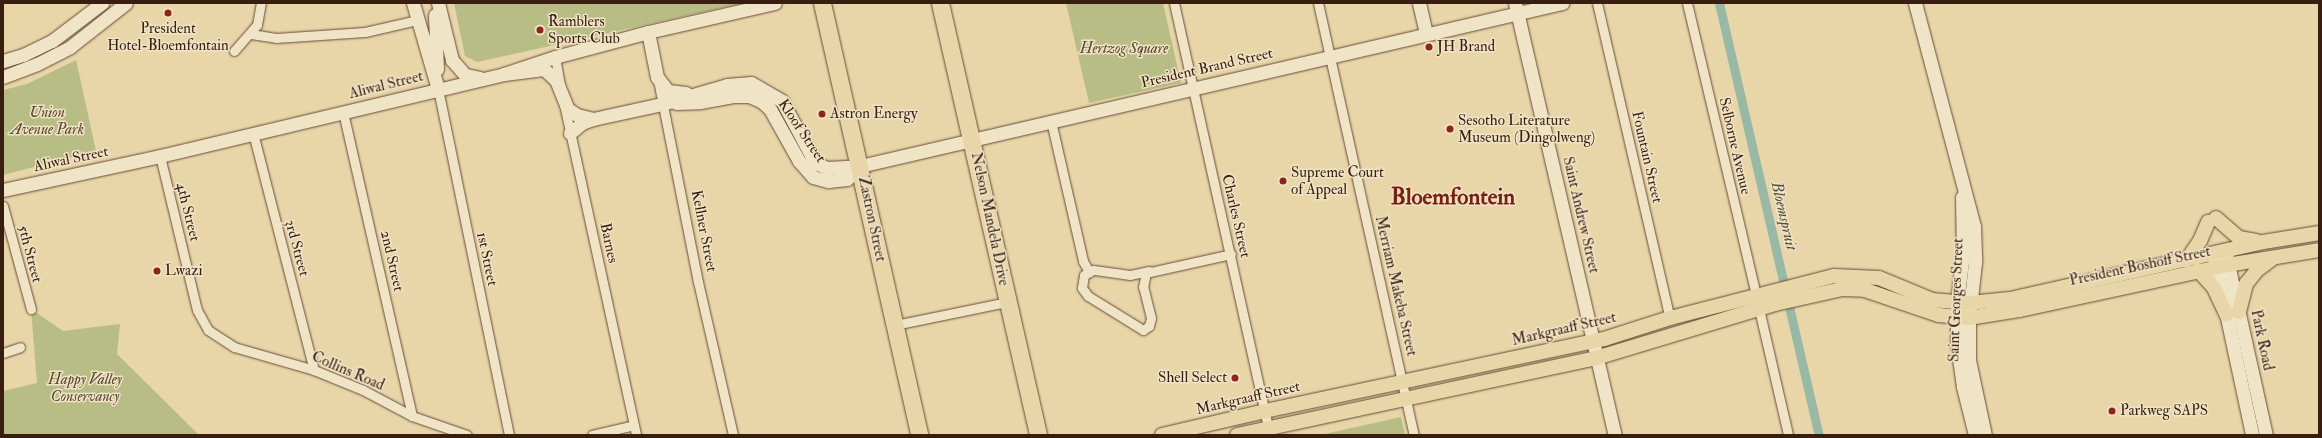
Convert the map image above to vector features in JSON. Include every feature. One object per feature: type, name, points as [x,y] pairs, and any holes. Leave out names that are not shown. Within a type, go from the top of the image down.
[{"type":"highway","name":"Zastron Street","points":[[822,3],[860,166],[919,435]]},
{"type":"highway","name":"Nelson Mandela Drive","points":[[940,3],[972,138],[1038,435]]},
{"type":"main road","points":[[2187,260],[2212,220],[2239,238],[2263,242]]},
{"type":"main road","name":"President Boshoff Street","points":[[1962,318],[2020,310],[2198,270],[2263,242],[2319,233]]},
{"type":"main road","name":"President Boshoff Street","points":[[1963,303],[2010,299],[2187,260],[2274,258],[2319,250]]},
{"type":"main road","points":[[2198,270],[2233,313],[2246,284],[2256,271],[2274,258]]},
{"type":"main road","name":"Markgraaff Street","points":[[1237,435],[1269,432],[1406,398],[1596,358],[1680,332],[1757,302],[1810,288],[1834,276],[1878,278],[1932,300],[1963,303]]},
{"type":"main road","name":"Markgraaff Street","points":[[1810,288],[1865,290],[1939,315],[1962,318]]},
{"type":"main road","name":"Markgraaff Street","points":[[1162,435],[1265,411],[1593,342],[1670,318],[1757,302]]},
{"type":"main road","points":[[1670,318],[1680,332]]},
{"type":"street","points":[[3,61],[22,56],[52,41],[102,3],[112,15]]},
{"type":"street","points":[[3,77],[37,64],[70,47],[126,3]]},
{"type":"street","points":[[234,51],[251,34],[256,25],[261,3]]},
{"type":"street","points":[[413,3],[438,89]]},
{"type":"street","points":[[434,3],[438,89]]},
{"type":"street","points":[[438,3],[452,60],[465,75],[484,79]]},
{"type":"street","name":"Aliwal Street","points":[[3,190],[160,156],[484,79],[555,57],[648,32],[775,3]]},
{"type":"street","name":"Charles Street","points":[[1174,3],[1231,254],[1269,432]]},
{"type":"street","name":"Merriam Makeba Street","points":[[1318,3],[1331,56],[1375,266],[1414,435]]},
{"type":"street","points":[[1419,3],[1426,34]]},
{"type":"street","name":"President Brand Street","points":[[860,166],[972,138],[1426,34],[1517,8],[1562,3]]},
{"type":"street","name":"Fountain Street","points":[[1597,3],[1670,318]]},
{"type":"street","name":"Selborne Avenue","points":[[1687,3],[1788,435]]},
{"type":"street","name":"Saint Georges Street","points":[[1915,3],[1962,190],[1963,303],[1958,360],[1975,435]]},
{"type":"street","name":"Saint Andrew Street","points":[[1517,8],[1596,358],[1615,435]]},
{"type":"street","points":[[251,34],[276,38],[365,32],[417,20]]},
{"type":"street","name":"Kellner Street","points":[[648,32],[698,282],[733,435]]},
{"type":"street","name":"Barnes","points":[[555,57],[570,133],[636,435]]},
{"type":"street","points":[[504,74],[544,69],[556,80],[563,100],[577,115],[593,119]]},
{"type":"street","points":[[657,77],[668,91],[695,92]]},
{"type":"street","name":"Kloof Street","points":[[662,104],[695,92],[740,83],[752,83],[761,87],[782,101],[805,146],[818,164],[827,168],[860,166]]},
{"type":"street","name":"1st Street","points":[[438,89],[509,435]]},
{"type":"street","name":"Kloof Street","points":[[662,104],[749,96],[760,101],[770,109],[799,161],[814,177],[828,181],[848,178],[860,166]]},
{"type":"street","points":[[570,133],[582,123],[593,119],[662,104]]},
{"type":"street","name":"2nd Street","points":[[343,112],[412,416]]},
{"type":"street","points":[[1051,120],[1083,261],[1089,272]]},
{"type":"street","name":"3rd Street","points":[[252,133],[314,370]]},
{"type":"street","name":"4th Street","points":[[160,156],[202,321]]},
{"type":"street","name":"5th Street","points":[[3,206],[31,309]]},
{"type":"street","points":[[1149,271],[1144,277],[1143,287],[1151,318],[1149,326],[1143,330],[1084,292],[1081,282],[1089,272],[1102,269],[1130,275],[1149,271],[1231,254]]},
{"type":"street","name":"Park Road","points":[[2221,259],[2233,313],[2266,435]]},
{"type":"street","points":[[895,325],[1008,302]]},
{"type":"street","name":"Park Road","points":[[2233,313],[2252,435]]},
{"type":"street","name":"Saint Georges Street","points":[[1962,318],[1984,435]]},
{"type":"street","name":"Collins Road","points":[[202,321],[216,337],[234,348],[314,370],[363,390],[412,416],[467,435]]},
{"type":"street","points":[[3,353],[20,347]]},
{"type":"street","points":[[596,435],[634,425]]},
{"type":"green space","name":"Ramblers Sports Club","points":[[454,3],[739,4],[477,62],[465,56]]},
{"type":"green space","name":"Hertzog Square","points":[[1066,3],[1163,3],[1181,83],[1089,103]]},
{"type":"green space","name":"Union Avenue Park","points":[[76,60],[96,151],[3,175],[3,90],[27,84]]},
{"type":"green space","name":"Happy Valley Conservancy","points":[[31,309],[63,331],[120,324],[117,354],[199,435],[3,435],[3,391],[37,383]]},
{"type":"green space","points":[[1401,417],[1405,435],[1320,435]]},
{"type":"waterway","name":"Bloemspruit","points":[[1719,3],[1819,435]]},
{"type":"place","name":"President Hotel-Bloemfontain","points":[[168,13]]},
{"type":"place","name":"Ramblers Sports Club","points":[[540,30]]},
{"type":"place","name":"JH Brand","points":[[1429,47]]},
{"type":"place","name":"Astron Energy","points":[[822,114]]},
{"type":"place","name":"Sesotho Literature Museum (Dingolweng)","points":[[1450,129]]},
{"type":"place","name":"Supreme Court of Appeal","points":[[1283,181]]},
{"type":"place","name":"Lwazi","points":[[157,271]]},
{"type":"place","name":"Shell Select","points":[[1235,378]]},
{"type":"place","name":"Parkweg SAPS","points":[[2112,411]]},
{"type":"district","name":"Bloemfontein","points":[[1453,197]]}]
